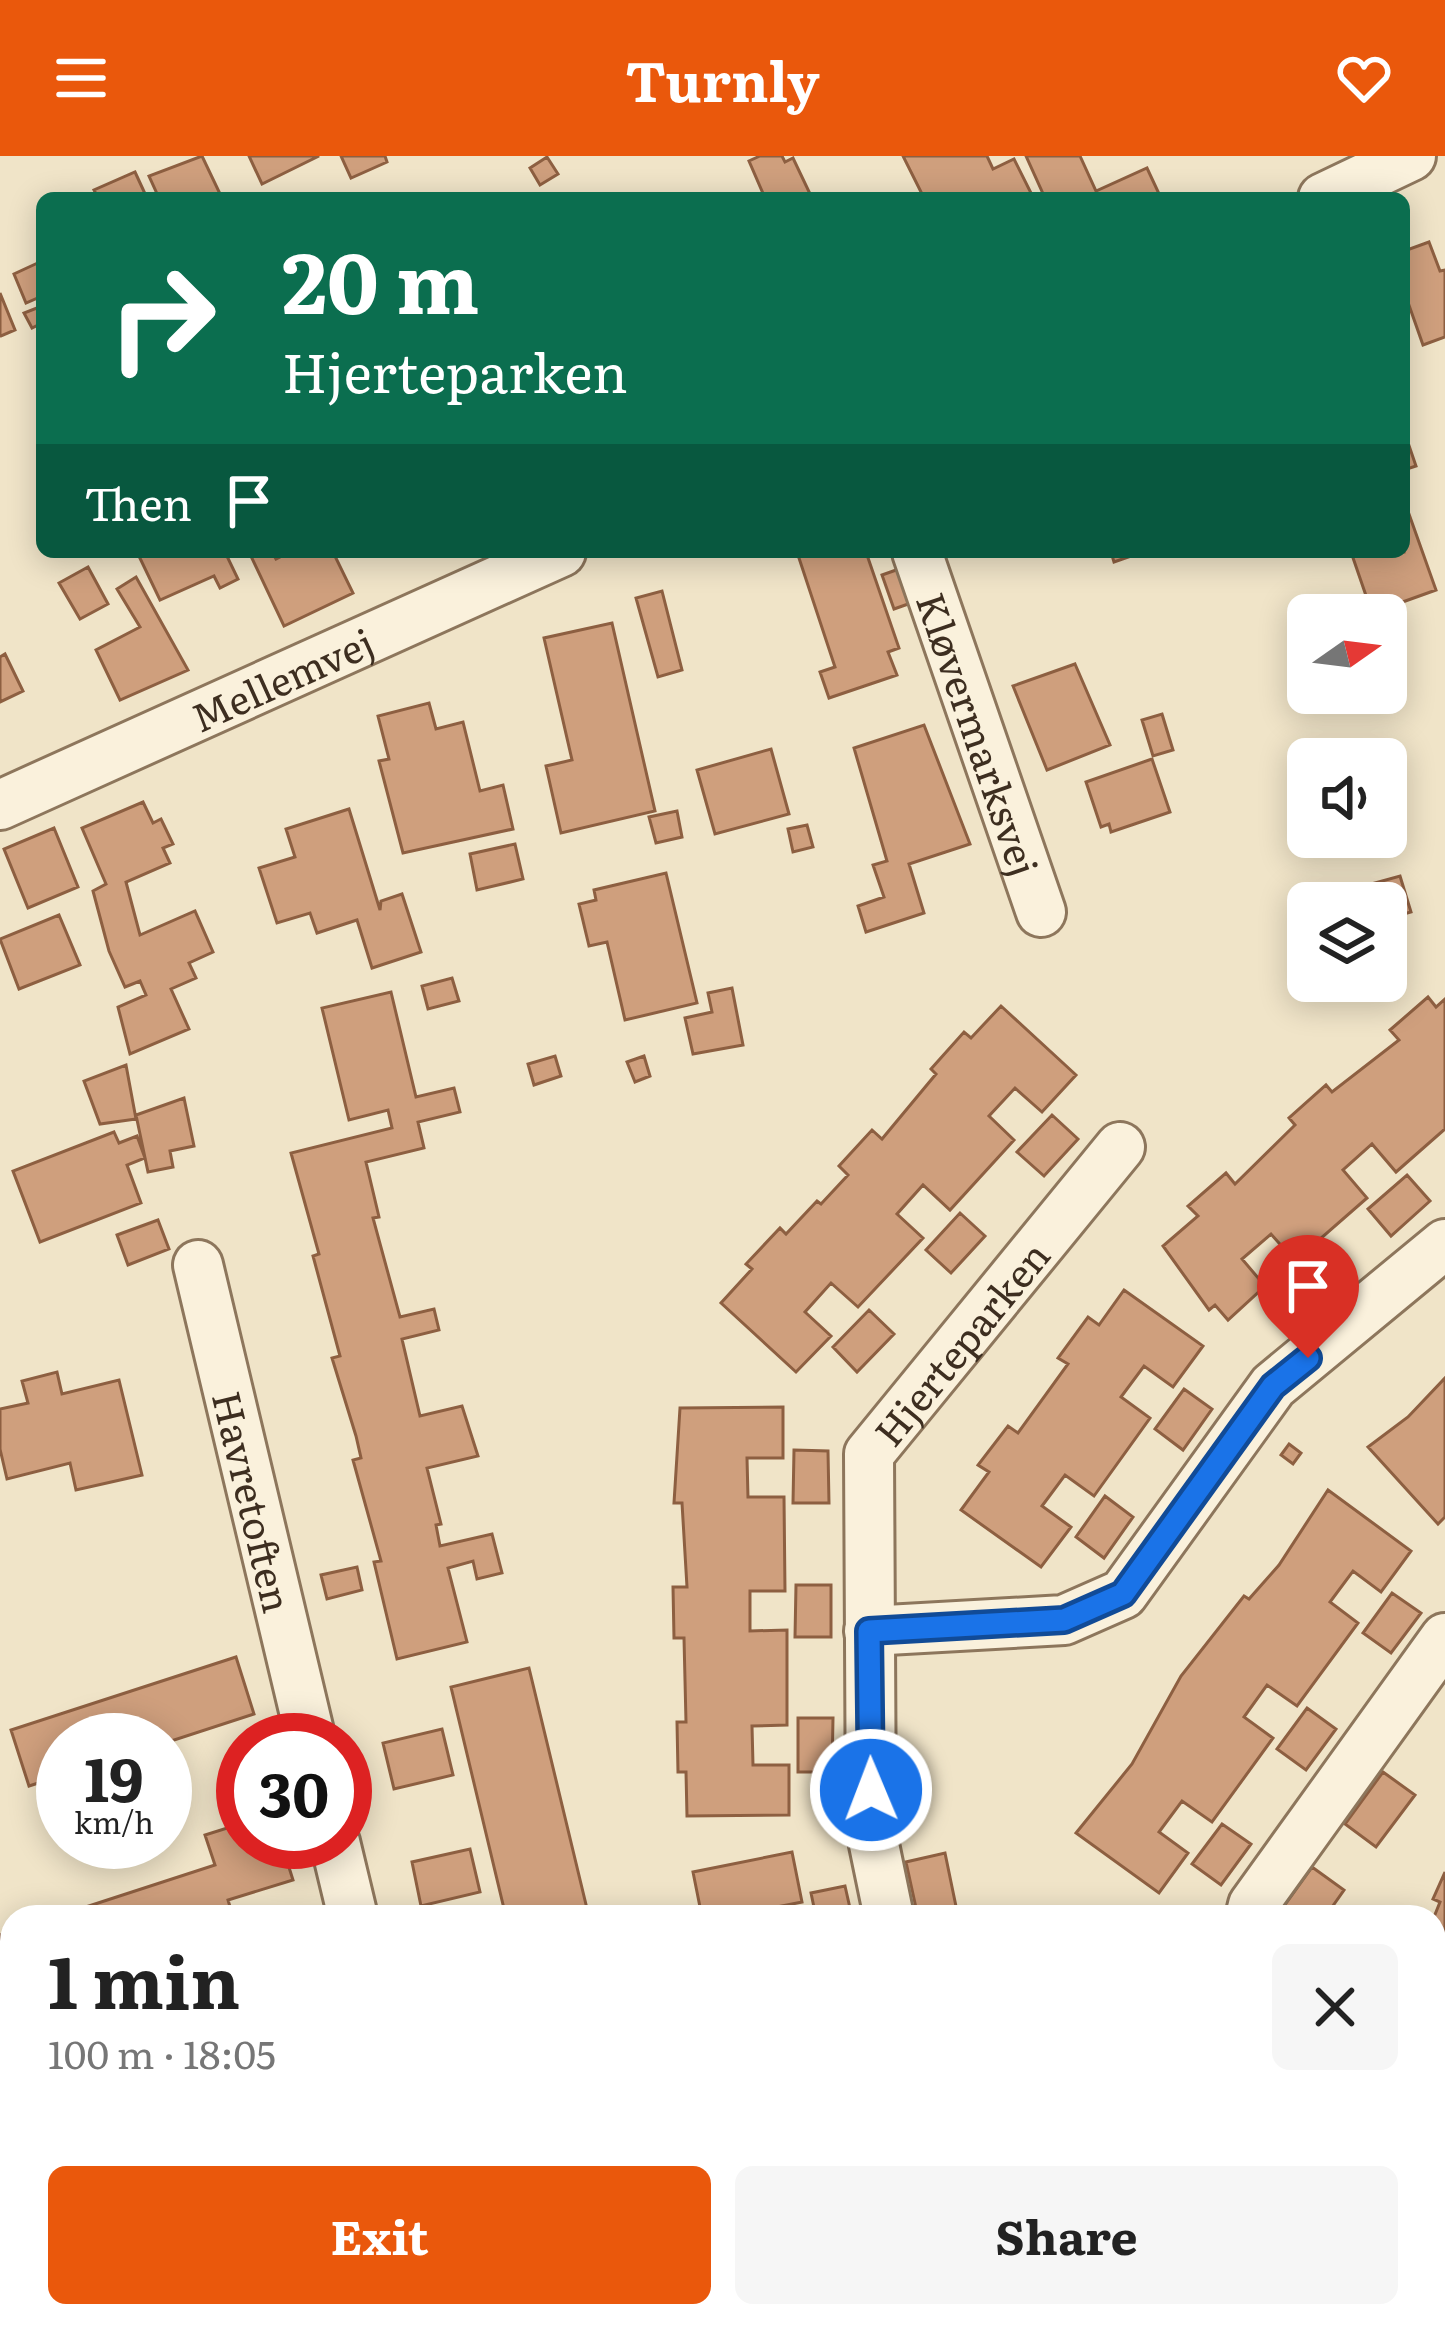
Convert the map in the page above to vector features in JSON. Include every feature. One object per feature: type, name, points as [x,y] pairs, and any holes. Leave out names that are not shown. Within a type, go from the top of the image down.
[{"type":"street","points":[[1336,192],[1412,156]]},
{"type":"street","name":"Mellemvej","points":[[0,805],[548,558]]},
{"type":"street","name":"Kløvermarksvej","points":[[919,558],[1041,912]]},
{"type":"street","name":"Hjerteparken","points":[[887,1905],[871,1830],[868,1454],[1120,1147]]},
{"type":"street","points":[[869,1631],[1064,1620],[1123,1594],[1273,1386],[1445,1244]]},
{"type":"street","name":"Havretoften","points":[[198,1265],[305,1713]]},
{"type":"street","points":[[1253,1905],[1445,1638]]},
{"type":"street","points":[[341,1869],[350,1905]]},
{"type":"building","points":[[202,156],[219,192],[156,192],[149,176]]},
{"type":"building","points":[[249,156],[319,156],[262,184]]},
{"type":"building","points":[[341,156],[385,156],[387,162],[351,178]]},
{"type":"building","points":[[760,156],[782,156],[785,162],[793,158],[809,192],[762,192],[749,161]]},
{"type":"building","points":[[903,156],[987,156],[993,169],[1014,159],[1030,192],[921,192]]},
{"type":"building","points":[[1026,156],[1080,156],[1096,191],[1147,168],[1158,192],[1042,192]]},
{"type":"building","points":[[547,157],[558,174],[540,185],[530,168]]},
{"type":"building","points":[[135,172],[144,192],[95,192]]},
{"type":"building","points":[[1429,242],[1440,271],[1445,270],[1445,337],[1423,345],[1410,308],[1410,249]]},
{"type":"building","points":[[36,264],[36,299],[26,303],[14,274]]},
{"type":"building","points":[[0,293],[15,330],[1,336],[0,335]]},
{"type":"building","points":[[36,308],[36,326],[32,328],[24,313]]},
{"type":"building","points":[[1410,517],[1436,590],[1407,600],[1407,594],[1365,594],[1353,558],[1410,558]]},
{"type":"building","points":[[140,558],[228,558],[238,579],[220,588],[214,576],[160,600]]},
{"type":"building","points":[[252,558],[336,558],[353,593],[284,626]]},
{"type":"building","points":[[799,558],[868,558],[899,648],[888,652],[897,675],[829,698],[820,672],[835,667]]},
{"type":"building","points":[[88,567],[108,604],[80,619],[59,583]]},
{"type":"building","points":[[899,569],[911,603],[894,609],[882,575]]},
{"type":"building","points":[[136,577],[188,670],[120,700],[96,650],[140,627],[117,589]]},
{"type":"building","points":[[662,591],[682,670],[658,677],[636,598]]},
{"type":"building","points":[[612,623],[655,811],[561,833],[546,766],[572,760],[544,638]]},
{"type":"building","points":[[5,654],[23,691],[0,702],[0,657]]},
{"type":"building","points":[[1075,664],[1110,745],[1047,770],[1013,686]]},
{"type":"building","points":[[429,703],[436,729],[463,722],[480,791],[503,785],[513,829],[403,853],[379,761],[389,759],[378,716]]},
{"type":"building","points":[[1162,714],[1173,750],[1153,756],[1142,720]]},
{"type":"building","points":[[924,725],[970,844],[909,864],[924,913],[866,932],[858,906],[884,897],[873,865],[887,861],[854,748]]},
{"type":"building","points":[[771,749],[789,814],[715,834],[697,770]]},
{"type":"building","points":[[1152,759],[1170,812],[1111,832],[1109,824],[1101,827],[1086,782]]},
{"type":"building","points":[[143,802],[153,823],[161,819],[173,844],[163,848],[170,863],[126,882],[140,935],[195,911],[213,952],[189,963],[196,978],[171,989],[189,1029],[130,1054],[118,1007],[146,995],[140,981],[125,987],[109,951],[93,891],[106,884],[82,828]]},
{"type":"building","points":[[349,809],[380,910],[381,901],[402,894],[421,952],[372,968],[357,920],[317,933],[310,913],[277,923],[259,868],[295,857],[286,829]]},
{"type":"building","points":[[677,811],[682,837],[656,843],[649,817]]},
{"type":"building","points":[[807,825],[813,847],[793,852],[788,829]]},
{"type":"building","points":[[54,828],[78,887],[28,908],[4,849]]},
{"type":"building","points":[[515,844],[523,879],[477,890],[470,854]]},
{"type":"building","points":[[666,873],[697,1003],[625,1020],[607,942],[589,946],[579,904],[596,900],[594,890]]},
{"type":"building","points":[[59,915],[80,965],[19,989],[0,939]]},
{"type":"building","points":[[452,978],[459,1001],[428,1009],[422,986]]},
{"type":"building","points":[[732,988],[743,1045],[693,1054],[685,1018],[712,1012],[708,993]]},
{"type":"building","points":[[391,992],[416,1097],[454,1088],[460,1112],[418,1122],[424,1148],[366,1162],[379,1217],[373,1218],[400,1317],[434,1309],[439,1330],[402,1339],[420,1416],[462,1406],[478,1456],[427,1468],[441,1524],[436,1525],[440,1546],[492,1534],[502,1573],[477,1579],[473,1561],[448,1568],[467,1642],[397,1659],[374,1562],[381,1561],[353,1460],[361,1458],[332,1358],[340,1356],[313,1256],[319,1254],[291,1153],[392,1128],[388,1110],[349,1120],[322,1008]]},
{"type":"building","points":[[1428,997],[1436,1007],[1445,999],[1445,1129],[1396,1172],[1372,1144],[1343,1170],[1367,1198],[1295,1261],[1271,1234],[1242,1259],[1265,1286],[1228,1320],[1215,1305],[1209,1310],[1163,1246],[1198,1216],[1188,1206],[1226,1173],[1235,1184],[1295,1125],[1289,1118],[1326,1085],[1332,1092],[1399,1040],[1390,1030]]},
{"type":"building","points":[[1001,1006],[1076,1075],[1042,1112],[1015,1088],[989,1116],[1014,1140],[950,1210],[923,1185],[897,1214],[923,1238],[858,1307],[831,1283],[805,1312],[831,1336],[796,1372],[721,1303],[752,1269],[746,1264],[780,1228],[786,1234],[848,1175],[839,1166],[872,1130],[882,1139],[936,1074],[931,1069],[964,1032],[971,1038]]},
{"type":"building","points":[[555,1056],[561,1076],[534,1085],[528,1064]]},
{"type":"building","points":[[644,1056],[650,1076],[635,1082],[627,1062]]},
{"type":"building","points":[[126,1065],[136,1119],[100,1124],[84,1081]]},
{"type":"building","points":[[184,1098],[194,1146],[170,1151],[173,1167],[148,1172],[136,1115]]},
{"type":"building","points":[[1052,1115],[1078,1139],[1044,1176],[1017,1152]]},
{"type":"building","points":[[114,1132],[119,1143],[137,1136],[145,1158],[127,1165],[141,1203],[40,1242],[13,1171]]},
{"type":"building","points":[[1407,1175],[1430,1201],[1391,1236],[1368,1209]]},
{"type":"building","points":[[960,1213],[985,1236],[951,1273],[926,1250]]},
{"type":"building","points":[[158,1220],[169,1249],[128,1265],[117,1235]]},
{"type":"building","points":[[1305,1264],[1329,1290],[1290,1324],[1267,1298]]},
{"type":"building","points":[[1124,1290],[1203,1346],[1173,1387],[1144,1366],[1121,1397],[1150,1418],[1094,1496],[1065,1475],[1042,1506],[1071,1527],[1041,1567],[961,1510],[989,1472],[978,1465],[1008,1426],[1018,1433],[1068,1364],[1058,1358],[1088,1317],[1099,1325]]},
{"type":"building","points":[[869,1310],[894,1334],[857,1372],[833,1347]]},
{"type":"building","points":[[57,1372],[62,1394],[119,1380],[142,1475],[76,1490],[70,1463],[7,1479],[0,1449],[0,1409],[28,1403],[22,1381]]},
{"type":"building","points":[[1445,1378],[1445,1517],[1438,1524],[1368,1447],[1408,1417]]},
{"type":"building","points":[[1184,1389],[1212,1409],[1183,1450],[1155,1429]]},
{"type":"building","points":[[783,1407],[783,1458],[747,1458],[748,1497],[784,1497],[785,1591],[750,1591],[750,1631],[787,1630],[787,1725],[752,1726],[753,1765],[789,1765],[789,1815],[687,1816],[686,1772],[678,1772],[677,1722],[686,1722],[684,1638],[674,1638],[673,1587],[687,1587],[682,1503],[674,1503],[680,1408]]},
{"type":"building","points":[[1289,1444],[1301,1453],[1293,1464],[1281,1455]]},
{"type":"building","points":[[794,1450],[828,1451],[829,1503],[793,1503]]},
{"type":"building","points":[[1328,1490],[1411,1551],[1381,1592],[1353,1571],[1330,1602],[1358,1623],[1297,1706],[1267,1685],[1244,1717],[1273,1738],[1212,1822],[1182,1801],[1159,1832],[1188,1853],[1159,1893],[1076,1833],[1132,1764],[1181,1676],[1244,1596],[1249,1599],[1279,1565]]},
{"type":"building","points":[[1105,1496],[1133,1517],[1104,1558],[1076,1537]]},
{"type":"building","points":[[357,1567],[362,1590],[327,1599],[321,1575]]},
{"type":"building","points":[[796,1585],[831,1585],[831,1637],[795,1637]]},
{"type":"building","points":[[1392,1593],[1421,1613],[1391,1653],[1363,1633]]},
{"type":"building","points":[[236,1657],[254,1713],[216,1713],[216,1726],[192,1734],[192,1713],[63,1713]]},
{"type":"building","points":[[529,1668],[586,1905],[503,1905],[451,1687]]},
{"type":"building","points":[[1307,1708],[1336,1729],[1306,1770],[1277,1749]]},
{"type":"building","points":[[798,1718],[833,1718],[832,1772],[798,1772]]},
{"type":"building","points":[[36,1722],[36,1784],[29,1786],[11,1730]]},
{"type":"building","points":[[442,1729],[453,1775],[394,1789],[383,1743]]},
{"type":"building","points":[[1383,1772],[1415,1795],[1376,1847],[1345,1824]]},
{"type":"building","points":[[1222,1824],[1251,1844],[1221,1885],[1192,1864]]},
{"type":"building","points":[[216,1832],[216,1869],[290,1869],[293,1880],[228,1900],[229,1905],[92,1905],[215,1865],[205,1835]]},
{"type":"building","points":[[470,1849],[480,1892],[421,1905],[412,1862]]},
{"type":"building","points":[[792,1852],[802,1902],[700,1905],[693,1872]]},
{"type":"building","points":[[945,1853],[956,1905],[915,1905],[906,1862]]},
{"type":"building","points":[[1312,1867],[1344,1890],[1333,1905],[1285,1905]]},
{"type":"building","points":[[1445,1872],[1445,1905],[1433,1899]]},
{"type":"building","points":[[845,1886],[849,1905],[814,1905],[811,1893]]},
{"type":"route","points":[[871,1790],[869,1631],[1064,1620],[1123,1594],[1273,1386],[1308,1358]]}]
